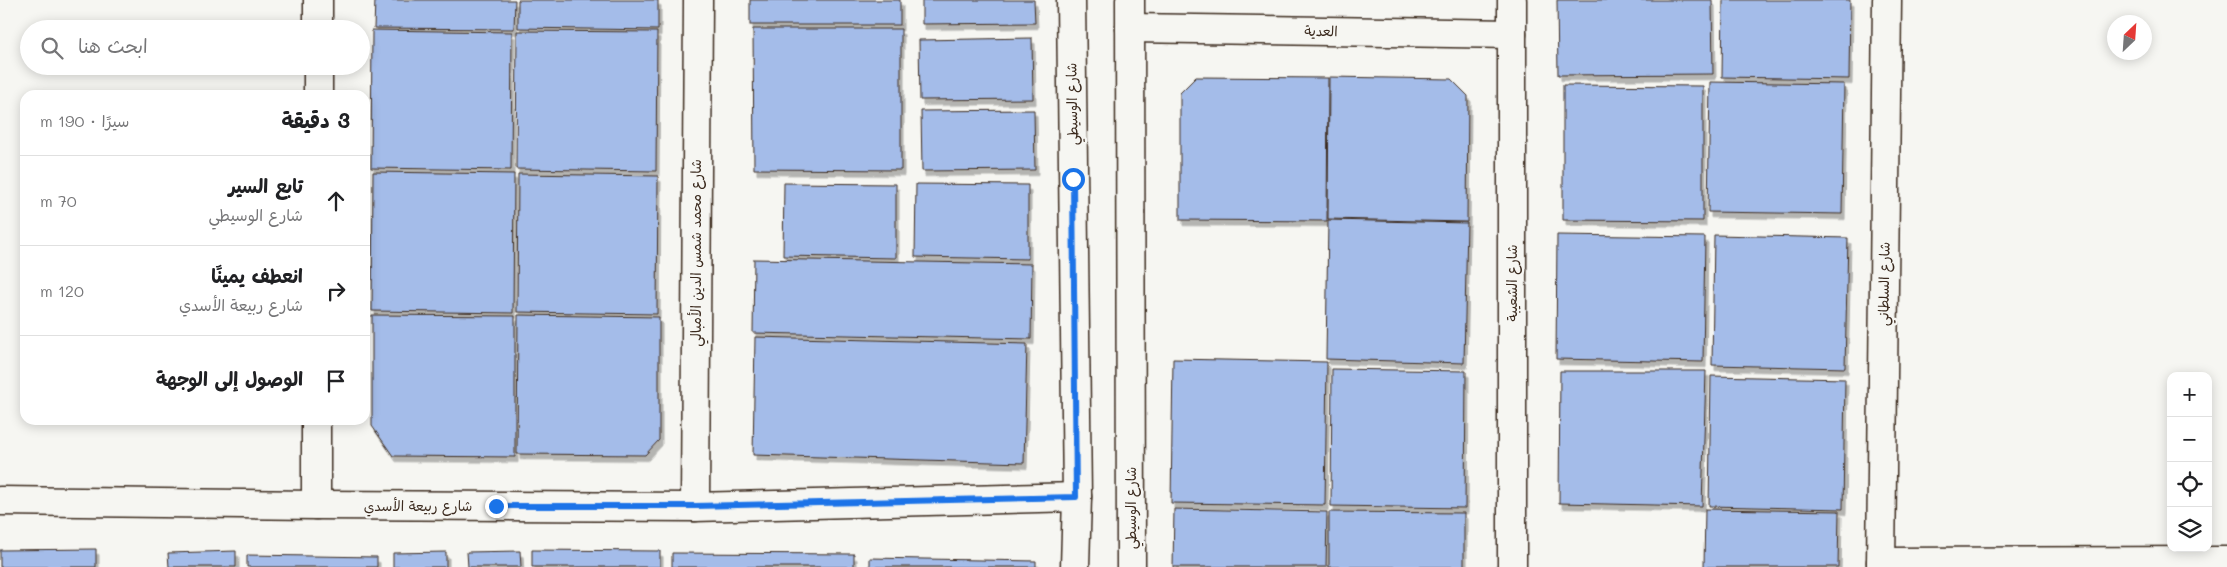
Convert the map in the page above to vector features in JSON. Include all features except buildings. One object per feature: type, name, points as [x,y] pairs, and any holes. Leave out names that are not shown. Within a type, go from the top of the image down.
[{"type":"street","points":[[318,0],[318,20]]},
{"type":"street","name":"شارع محمد شمس الدين الأمبالي","points":[[695,506],[698,0]]},
{"type":"street","name":"شارع الوسيطي","points":[[1071,0],[1075,567]]},
{"type":"street","name":"شارع الوسيطي","points":[[1130,0],[1131,567]]},
{"type":"street","name":"شارع الشعيبة","points":[[1512,0],[1512,567]]},
{"type":"street","name":"شارع السلطاني","points":[[1881,565],[1887,0]]},
{"type":"street","name":"العدية","points":[[1130,28],[1512,34]]},
{"type":"street","points":[[318,75],[318,90]]},
{"type":"street","points":[[316,425],[316,505]]},
{"type":"street","name":"شارع ربيعة الأسدي","points":[[0,501],[316,505],[695,506],[1076,497]]},
{"type":"street","points":[[1881,565],[2227,561]]},
{"type":"route","points":[[496,506],[695,506],[1076,497],[1073,179]]}]
